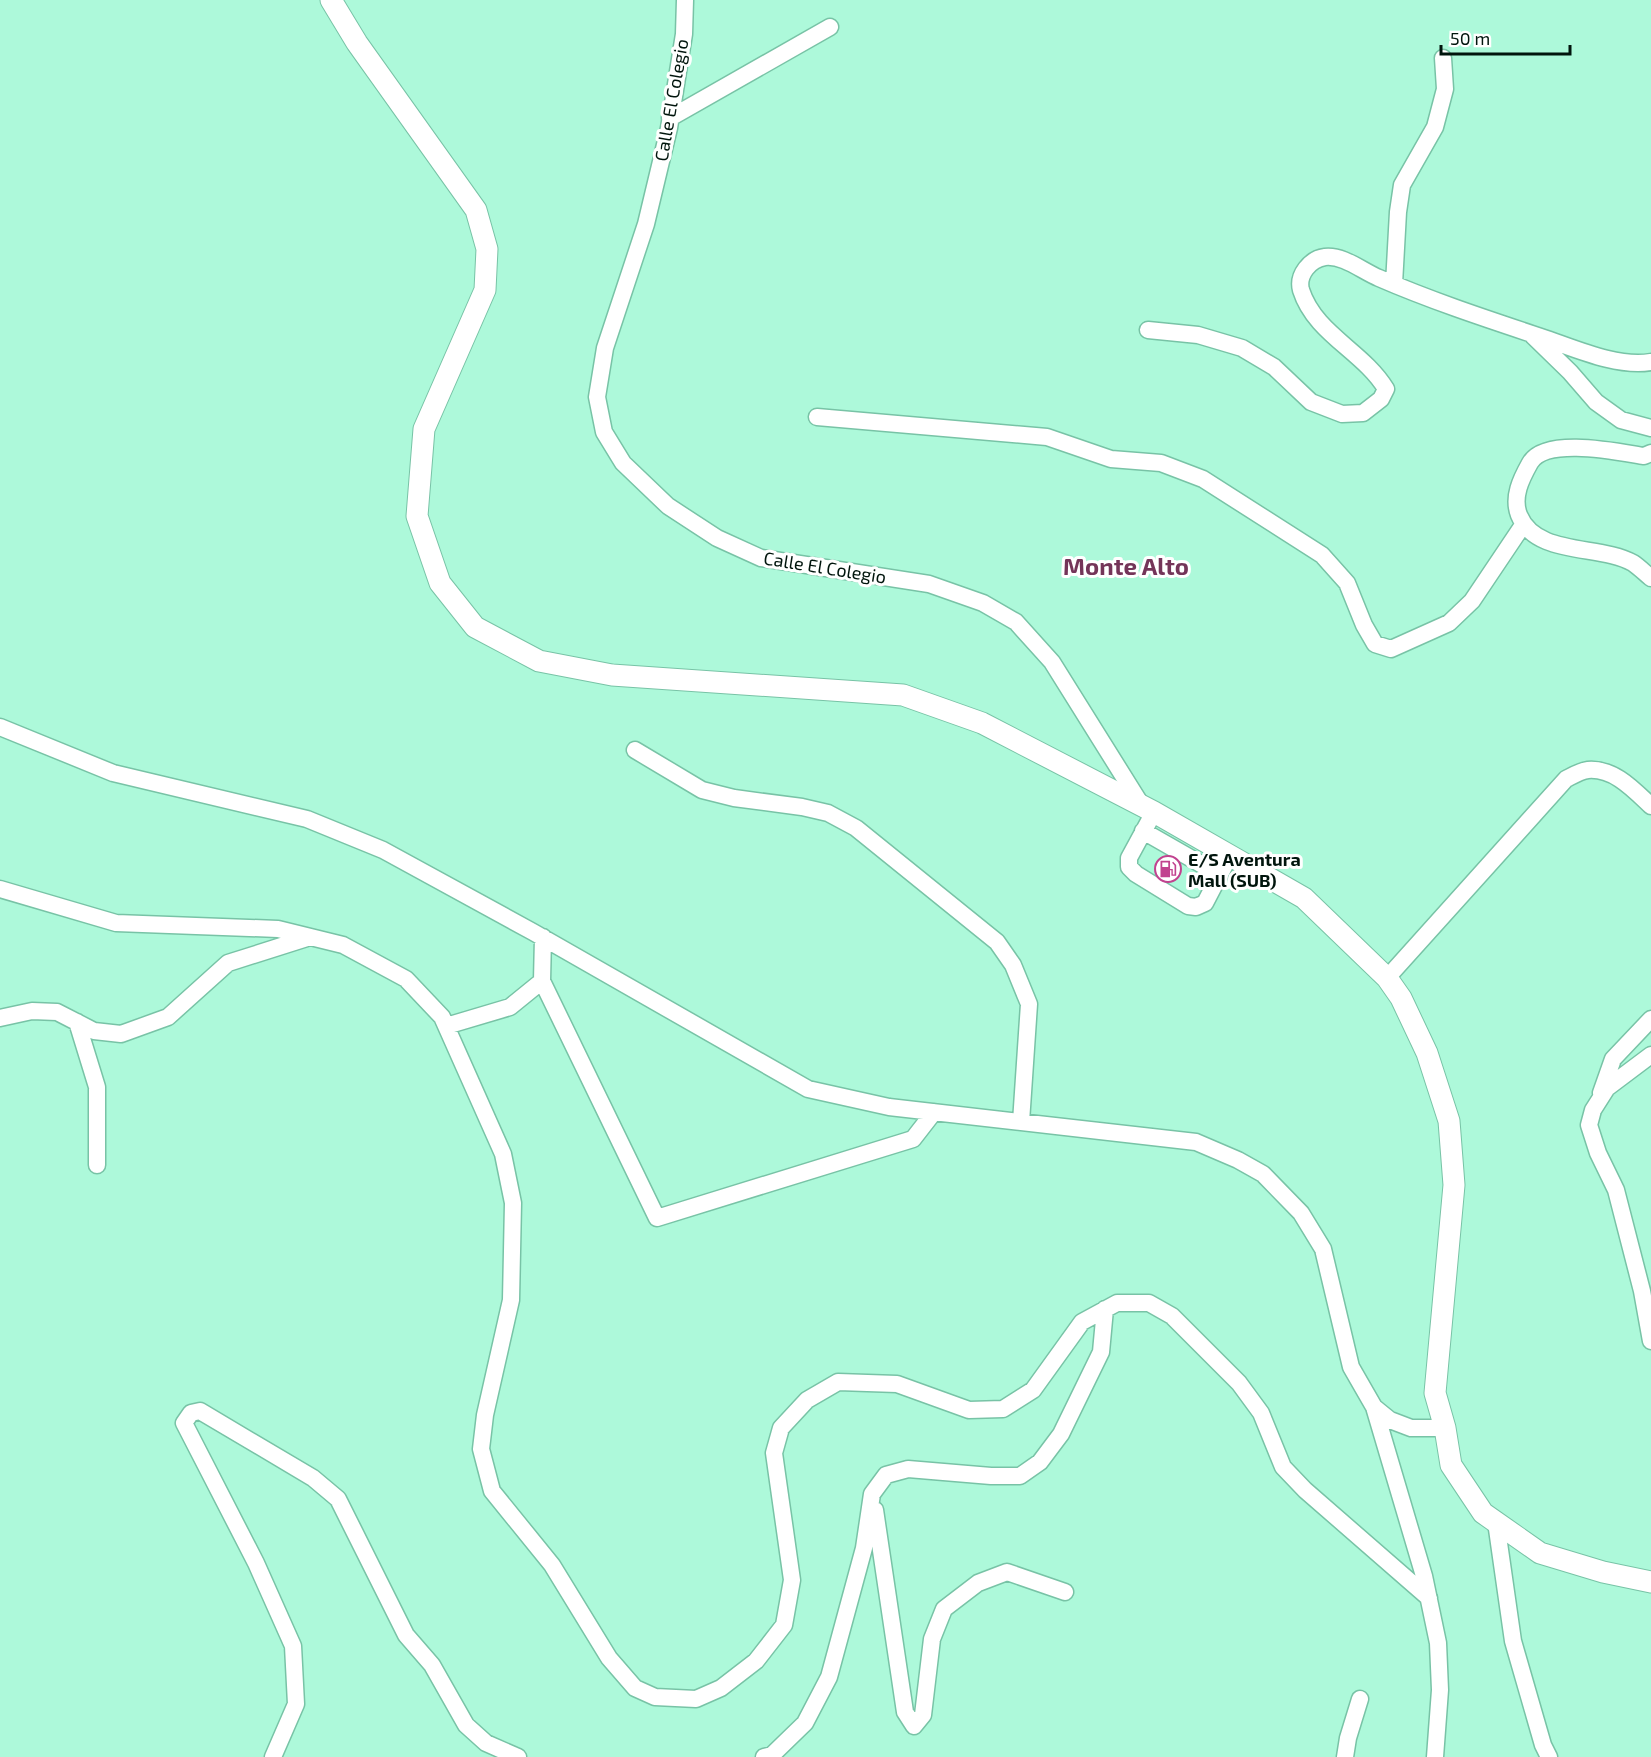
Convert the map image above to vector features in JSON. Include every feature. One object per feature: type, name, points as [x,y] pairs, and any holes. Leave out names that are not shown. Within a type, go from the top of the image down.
[{"type":"main road","points":[[331,0],[364,52],[476,210],[487,249],[485,290],[424,429],[417,516],[440,583],[475,627],[538,662],[612,675],[903,695],[982,723],[1148,809],[1304,898],[1387,978],[1401,998],[1427,1053],[1449,1121],[1454,1185],[1435,1393],[1445,1428],[1451,1465],[1483,1514],[1540,1553],[1603,1572],[1651,1582]]},
{"type":"street","name":"Calle El Colegio","points":[[685,0],[684,34],[670,118],[646,224],[605,348],[597,397],[604,432],[623,463],[668,506],[717,538],[761,558],[929,584],[983,603],[1017,622],[1052,662],[1148,809]]},
{"type":"street","points":[[670,118],[830,27]]},
{"type":"street","points":[[1394,284],[1398,212],[1402,185],[1435,127],[1444,89],[1443,58]]},
{"type":"street","points":[[1148,330],[1198,335],[1242,348],[1274,367],[1311,402],[1342,414],[1363,413],[1380,399],[1386,388],[1378,376],[1333,337],[1309,307],[1300,288],[1303,273],[1310,262],[1325,257],[1343,260],[1394,284],[1607,359],[1651,363]]},
{"type":"street","points":[[1530,333],[1570,372],[1596,402],[1621,420],[1651,428]]},
{"type":"street","points":[[817,417],[1047,437],[1111,459],[1161,463],[1203,479],[1322,555],[1347,583],[1364,625],[1375,644],[1391,649],[1449,622],[1472,601],[1523,525]]},
{"type":"street","points":[[1651,453],[1644,456],[1582,447],[1551,450],[1532,459],[1520,480],[1515,506],[1523,525],[1543,541],[1632,563],[1651,578]]},
{"type":"street","points":[[0,727],[113,773],[307,819],[383,850],[543,937],[808,1089],[889,1107],[1196,1142],[1238,1160],[1263,1174],[1301,1213],[1323,1248],[1351,1367],[1374,1407],[1429,1598],[1438,1643],[1440,1690],[1435,1757]]},
{"type":"street","points":[[635,750],[702,790],[734,798],[802,807],[828,813],[847,823],[997,942],[1013,965],[1029,1004],[1021,1122]]},
{"type":"street","points":[[1387,978],[1566,779],[1586,770],[1606,771],[1628,784],[1651,806]]},
{"type":"street","points":[[1148,809],[1143,831],[1129,858],[1129,867],[1136,874],[1188,906],[1196,907],[1205,903],[1230,855]]},
{"type":"street","points":[[1143,831],[1220,875]]},
{"type":"street","points":[[0,890],[116,923],[278,928],[343,945],[406,979],[442,1017],[503,1154],[513,1203],[511,1300],[485,1415],[482,1449],[492,1491],[552,1565],[609,1658],[635,1688],[655,1697],[696,1699],[721,1688],[756,1661],[784,1625],[792,1580],[774,1453],[781,1428],[807,1400],[838,1382],[897,1384],[969,1410],[1003,1409],[1033,1390],[1082,1322],[1118,1303],[1149,1303],[1172,1316],[1239,1383],[1261,1413],[1283,1467],[1305,1490],[1429,1598]]},
{"type":"street","points":[[0,1018],[32,1011],[57,1012],[94,1031],[121,1034],[168,1017],[228,963],[311,937]]},
{"type":"street","points":[[543,937],[542,981],[657,1218],[913,1139],[934,1112]]},
{"type":"street","points":[[446,1026],[510,1007],[542,981]]},
{"type":"street","points":[[1598,1102],[1613,1059],[1651,1019]]},
{"type":"street","points":[[77,1022],[97,1087],[98,1165]]},
{"type":"street","points":[[1651,1055],[1607,1088],[1593,1110],[1589,1125],[1598,1153],[1616,1190],[1642,1291],[1651,1341]]},
{"type":"street","points":[[764,1757],[772,1755],[805,1723],[828,1677],[864,1548],[872,1494],[886,1475],[908,1469],[991,1476],[1020,1476],[1040,1462],[1061,1434],[1101,1352],[1105,1309]]},
{"type":"street","points":[[1374,1407],[1390,1420],[1411,1428],[1445,1428]]},
{"type":"street","points":[[273,1757],[296,1704],[293,1646],[256,1563],[184,1423],[191,1413],[201,1411],[313,1478],[338,1499],[406,1635],[432,1665],[466,1725],[486,1743],[518,1757]]},
{"type":"street","points":[[872,1494],[905,1712],[914,1726],[923,1715],[932,1639],[944,1609],[978,1583],[1007,1572],[1065,1592]]},
{"type":"street","points":[[1496,1522],[1513,1641],[1543,1745],[1549,1757]]},
{"type":"street","points":[[1345,1757],[1348,1738],[1360,1699]]},
{"type":"street","points":[[477,1735],[485,1757]]},
{"type":"place","name":"E/S Aventura Mall (SUB)","points":[[1168,869]]},
{"type":"district","name":"Monte Alto","points":[[1126,565]]}]
